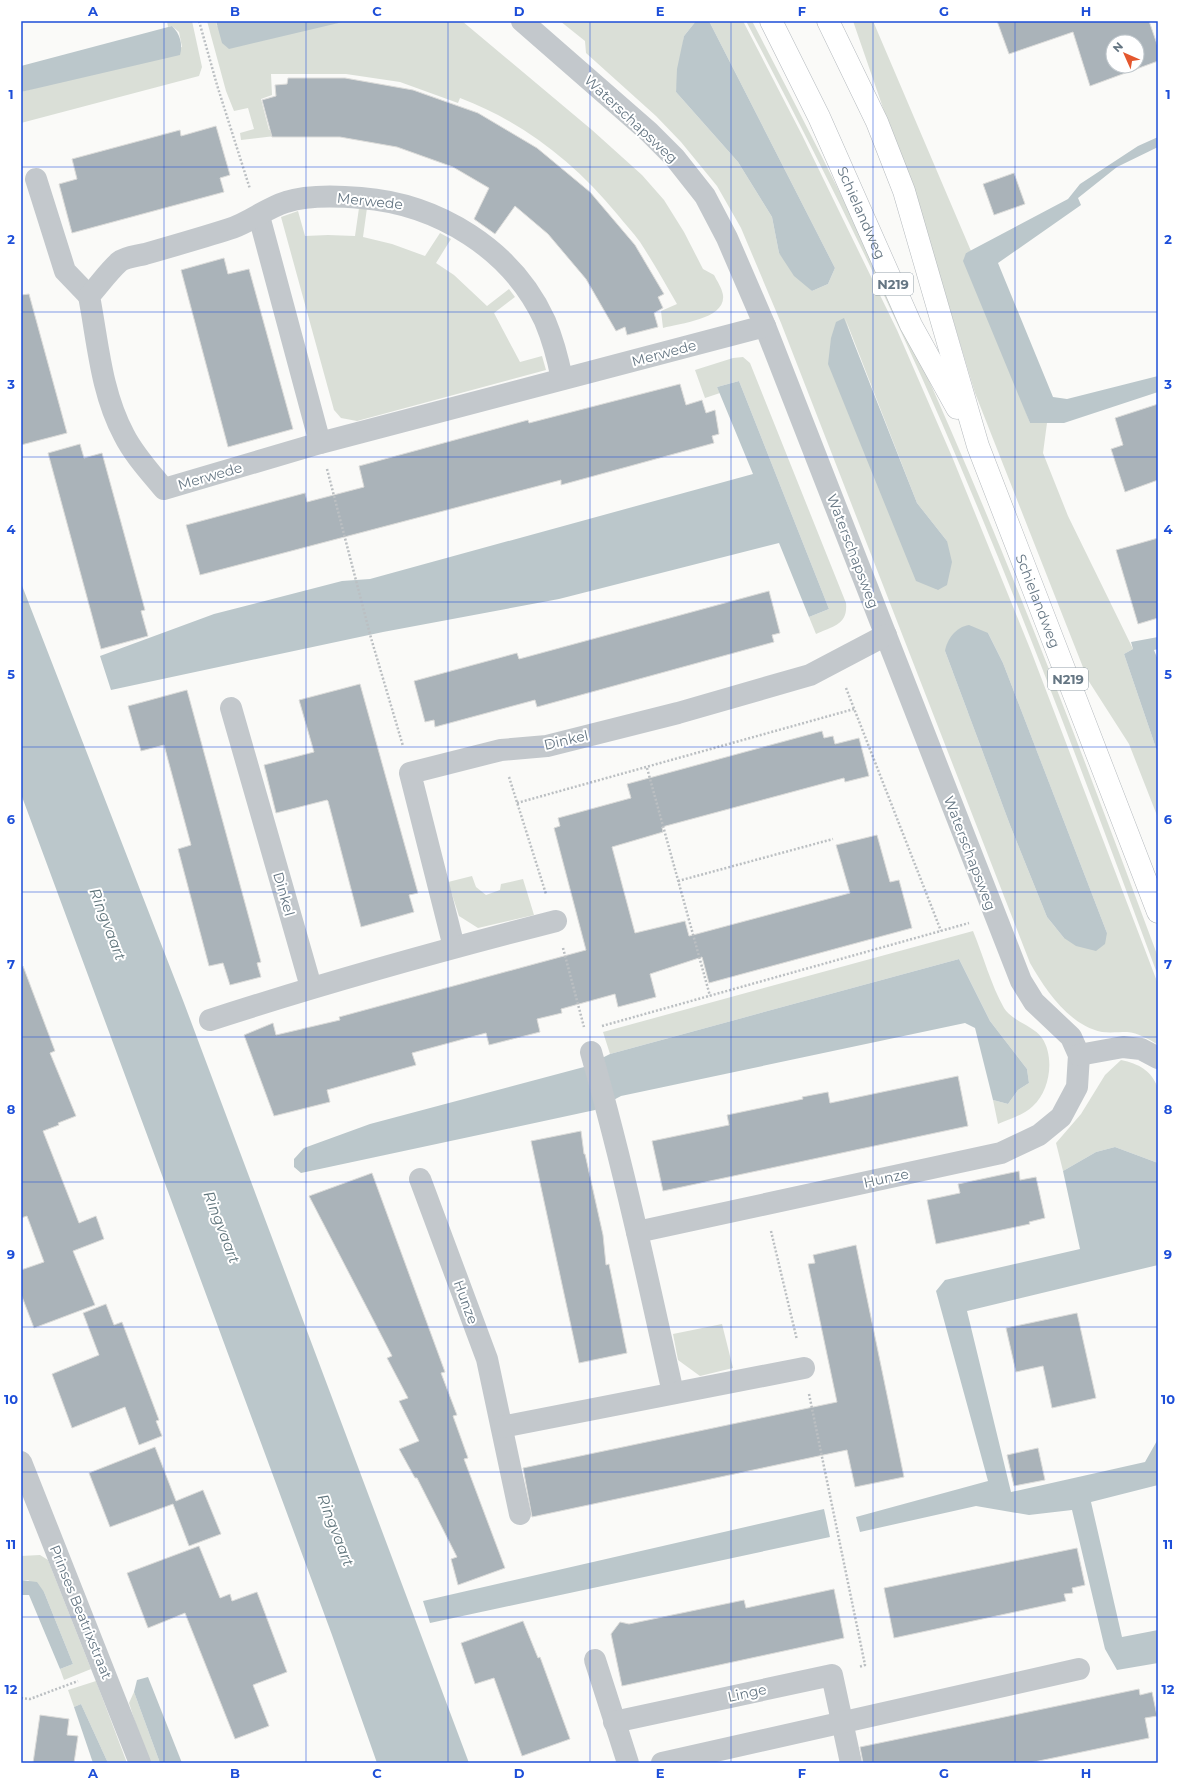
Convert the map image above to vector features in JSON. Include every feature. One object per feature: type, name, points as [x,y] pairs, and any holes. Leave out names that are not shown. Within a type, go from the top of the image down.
[{"type":"main road","name":"Schielandweg","points":[[771,21],[819,117],[912,325],[978,446]]},
{"type":"main road","name":"Schielandweg","points":[[828,21],[877,122],[904,191],[978,446],[1158,912]]},
{"type":"street","name":"Waterschapsweg","points":[[522,21],[649,132],[675,158],[705,196],[728,238],[765,326],[1021,981],[1034,1002],[1071,1037],[1078,1055]]},
{"type":"street","points":[[36,179],[65,271],[89,296]]},
{"type":"street","name":"Merwede","points":[[562,379],[555,349],[544,321],[530,294],[511,270],[464,230],[437,216],[409,205],[379,199],[320,197],[286,202],[231,229],[120,261],[89,296],[99,359],[108,400],[124,436],[164,489],[320,443],[765,326]]},
{"type":"street","points":[[259,216],[320,443]]},
{"type":"street","name":"Dinkel","points":[[410,773],[501,750],[547,746],[678,713],[810,675],[886,635]]},
{"type":"street","name":"Dinkel","points":[[231,708],[311,987]]},
{"type":"street","points":[[410,773],[454,947]]},
{"type":"street","points":[[210,1020],[311,987],[454,947],[556,922]]},
{"type":"street","points":[[1078,1055],[1123,1047],[1141,1049],[1158,1058]]},
{"type":"street","points":[[591,1052],[608,1111],[673,1393]]},
{"type":"street","name":"Hunze","points":[[637,1232],[1001,1152],[1039,1135],[1061,1117],[1077,1087],[1078,1055]]},
{"type":"street","name":"Hunze","points":[[420,1179],[487,1359],[520,1514]]},
{"type":"street","points":[[502,1427],[804,1368]]},
{"type":"street","name":"Prinses Beatrixstraat","points":[[21,1462],[140,1763]]},
{"type":"street","points":[[595,1660],[628,1763]]},
{"type":"street","points":[[662,1763],[1079,1669]]},
{"type":"street","points":[[832,1675],[851,1763]]},
{"type":"street","name":"Linge","points":[[614,1722],[832,1675]]},
{"type":"path","points":[[199,21],[217,85],[259,216]]},
{"type":"path","points":[[320,443],[371,638],[410,773]]},
{"type":"path","points":[[836,661],[941,931]]},
{"type":"path","points":[[517,803],[647,768],[854,709]]},
{"type":"path","points":[[647,768],[710,996]]},
{"type":"path","points":[[678,881],[833,838]]},
{"type":"path","points":[[600,1027],[995,916]]},
{"type":"path","points":[[832,1500],[865,1665],[832,1675]]},
{"type":"path","points":[[21,1698],[30,1699],[63,1687]]},
{"type":"shaded area","points":[[167,21],[192,21],[202,67],[199,76],[21,123],[21,92],[182,47],[179,32],[172,26],[168,27]]},
{"type":"shaded area","points":[[207,21],[216,21],[217,26],[321,26],[347,21],[462,21],[592,130],[642,175],[664,200],[684,232],[703,269],[714,275],[721,287],[723,295],[722,303],[717,310],[701,319],[663,328],[661,311],[677,304],[640,242],[600,195],[565,161],[526,132],[505,119],[460,98],[458,103],[400,82],[346,74],[271,74],[272,95],[261,99],[269,130],[275,130],[275,136],[241,140],[240,133],[254,129],[248,108],[234,111],[226,91]]},
{"type":"shaded area","points":[[560,21],[696,21],[684,36],[676,92],[738,162],[772,217],[779,253],[812,291],[828,284],[835,268],[709,21],[743,21],[802,135],[897,330],[953,459],[1031,651],[1158,984],[1158,1045],[1135,1034],[1127,1032],[1102,1032],[1079,1022],[1051,995],[1043,985],[1030,963],[781,323],[741,228],[717,186],[681,142],[656,116],[586,53],[585,41]],"holes":[[[845,318],[917,503],[947,541],[937,590]],[[988,633],[1003,663],[1107,933],[1064,938],[1047,917],[1010,825],[945,651]]]},
{"type":"shaded area","points":[[746,21],[752,21],[838,188],[899,314],[951,430],[1013,579],[1101,806],[1158,957],[1158,976],[1080,767],[999,558],[919,370],[847,219]]},
{"type":"shaded area","points":[[853,21],[873,21],[971,251],[966,253],[1030,423],[1047,423],[1043,453],[1068,516],[1133,649],[1124,654],[1158,754],[1158,818],[1129,744],[1088,680],[975,393],[932,250]]},
{"type":"shaded area","points":[[359,208],[367,208],[363,237],[392,244],[425,256],[440,233],[451,239],[436,263],[454,275],[487,306],[509,289],[515,297],[494,313],[520,362],[542,356],[546,370],[357,421],[341,418],[334,410],[281,217],[298,211],[305,236],[355,236]]},
{"type":"shaded area","points":[[743,357],[750,363],[846,603],[845,616],[842,620],[838,624],[816,634],[809,617],[829,609],[739,381],[717,387],[720,393],[705,398],[695,370],[733,358]]},
{"type":"shaded area","points":[[472,876],[476,887],[486,895],[500,890],[501,884],[523,879],[534,915],[478,928],[459,916],[448,882]]},
{"type":"shaded area","points":[[973,931],[991,980],[1004,1008],[1012,1017],[1034,1030],[1042,1038],[1048,1055],[1049,1074],[1047,1083],[1039,1100],[1025,1112],[998,1124],[993,1100],[1008,1104],[1018,1090],[1029,1083],[1027,1069],[990,1021],[959,959],[610,1054],[603,1032]]},
{"type":"shaded area","points":[[1121,1060],[1139,1066],[1148,1072],[1158,1088],[1158,1163],[1115,1147],[1096,1152],[1063,1171],[1056,1143],[1081,1114],[1105,1075]]},
{"type":"shaded area","points":[[722,1324],[733,1368],[700,1376],[678,1360],[673,1334]]},
{"type":"shaded area","points":[[40,1555],[48,1560],[91,1669],[64,1680],[60,1669],[73,1664],[44,1592],[28,1580],[21,1580],[21,1556]]},
{"type":"shaded area","points":[[96,1681],[127,1763],[108,1763],[81,1704],[74,1707],[68,1690]]},
{"type":"shaded area","points":[[134,1692],[160,1763],[149,1763],[146,1756],[129,1703]]},
{"type":"water","points":[[216,21],[347,21],[229,49],[222,43]]},
{"type":"water","points":[[696,21],[709,21],[835,268],[828,284],[812,291],[794,276],[779,253],[772,217],[738,162],[676,92],[677,69],[684,36]]},
{"type":"water","points":[[172,26],[180,39],[180,55],[21,92],[21,66]]},
{"type":"water","points":[[1158,137],[1158,147],[1117,167],[1078,198],[1081,205],[998,263],[1053,397],[1067,399],[1158,376],[1158,392],[1064,423],[1030,423],[963,261],[966,253],[1068,199],[1080,184],[1138,146]]},
{"type":"water","points":[[844,318],[917,503],[947,541],[952,562],[947,585],[938,590],[916,581],[828,364],[831,338],[836,322]]},
{"type":"water","points":[[739,381],[829,609],[809,617],[779,543],[559,599],[383,632],[111,690],[100,656],[214,614],[342,581],[370,579],[753,474],[717,387]]},
{"type":"water","name":"Ringvaart","points":[[21,583],[184,1003],[469,1763],[377,1763],[332,1635],[21,794]]},
{"type":"water","points":[[969,625],[988,633],[1003,663],[1107,933],[1105,944],[1096,951],[1076,946],[1064,938],[1047,917],[1010,825],[945,651],[953,634],[960,628]]},
{"type":"water","points":[[1158,637],[1158,649],[1154,650],[1158,660],[1158,754],[1124,654],[1133,649],[1131,642]]},
{"type":"water","points":[[959,959],[990,1021],[1027,1069],[1029,1083],[1018,1090],[1008,1104],[993,1100],[975,1028],[965,1023],[621,1096],[595,1110],[301,1173],[294,1167],[294,1159],[304,1148],[370,1124],[584,1067],[610,1054]]},
{"type":"water","points":[[1115,1147],[1158,1163],[1158,1265],[967,1311],[1011,1492],[1145,1462],[1158,1439],[1158,1485],[1091,1502],[1122,1637],[1158,1630],[1158,1663],[1117,1670],[1105,1649],[1072,1510],[1029,1515],[976,1506],[860,1532],[856,1517],[988,1481],[936,1291],[945,1280],[1080,1249],[1063,1171],[1096,1152]]},
{"type":"water","points":[[824,1509],[830,1537],[430,1623],[423,1601]]},
{"type":"water","points":[[21,1580],[37,1582],[44,1592],[73,1664],[60,1669],[29,1595],[21,1595]]},
{"type":"water","points":[[148,1677],[182,1763],[160,1763],[134,1692],[137,1680]]},
{"type":"water","points":[[81,1704],[108,1763],[93,1763],[74,1707]]},
{"type":"building","points":[[997,21],[1149,21],[1158,47],[1158,61],[1145,66],[1145,34],[1105,34],[1105,74],[1123,74],[1090,86],[1073,32],[1009,54]]},
{"type":"building","points":[[288,78],[345,78],[413,90],[478,113],[537,148],[590,192],[635,245],[664,294],[658,297],[663,308],[654,313],[658,327],[627,335],[625,327],[616,331],[586,279],[548,234],[515,206],[495,234],[474,219],[489,188],[453,167],[397,147],[340,137],[272,137],[262,100],[276,96],[275,85],[287,84]]},
{"type":"building","points":[[216,126],[230,175],[220,178],[224,192],[72,233],[59,184],[77,179],[72,159],[180,130],[181,136]]},
{"type":"building","points":[[1014,173],[1025,204],[994,215],[983,184]]},
{"type":"building","points":[[224,258],[228,274],[249,269],[293,429],[228,447],[181,270]]},
{"type":"building","points":[[29,294],[67,433],[21,445],[21,295]]},
{"type":"building","points":[[680,384],[686,405],[702,400],[706,413],[715,410],[719,434],[712,436],[714,443],[561,485],[561,480],[200,575],[186,525],[305,493],[307,502],[364,487],[359,466],[528,420],[529,423]]},
{"type":"building","points":[[1158,404],[1158,480],[1125,492],[1111,449],[1123,445],[1115,418]]},
{"type":"building","points":[[80,444],[84,458],[102,453],[145,610],[141,611],[148,636],[101,649],[48,453]]},
{"type":"building","points":[[1158,538],[1158,618],[1138,624],[1116,550]]},
{"type":"building","points":[[769,591],[780,633],[772,635],[774,642],[537,707],[535,700],[435,727],[434,720],[425,722],[414,681],[517,653],[519,659]]},
{"type":"building","points":[[360,684],[418,893],[409,895],[414,912],[361,927],[328,801],[276,813],[264,765],[314,752],[299,700]]},
{"type":"building","points":[[187,690],[261,962],[257,963],[261,977],[230,985],[223,963],[209,966],[178,849],[191,845],[164,745],[141,751],[128,706]]},
{"type":"building","points":[[822,731],[824,738],[833,736],[835,744],[859,738],[869,776],[845,782],[844,778],[662,827],[663,832],[612,847],[635,933],[685,921],[689,936],[850,893],[836,845],[877,835],[890,882],[899,880],[912,928],[709,983],[702,957],[650,974],[656,997],[618,1007],[615,994],[561,1009],[562,1013],[537,1019],[540,1032],[489,1045],[486,1033],[412,1053],[416,1065],[327,1090],[330,1102],[274,1116],[244,1035],[273,1023],[276,1035],[340,1020],[339,1017],[586,950],[554,828],[560,826],[558,818],[631,798],[627,784]]},
{"type":"building","points":[[23,966],[55,1051],[50,1053],[76,1116],[43,1131],[79,1223],[96,1216],[104,1239],[73,1251],[95,1305],[34,1328],[21,1294],[21,1270],[44,1262],[27,1216],[21,1218],[21,967]]},
{"type":"building","points":[[958,1076],[968,1126],[663,1191],[652,1141],[729,1125],[727,1115],[803,1099],[802,1097],[828,1092],[830,1103]]},
{"type":"building","points":[[581,1131],[584,1154],[603,1235],[606,1265],[609,1264],[627,1353],[579,1363],[531,1141]]},
{"type":"building","points":[[1019,1171],[1020,1180],[1036,1177],[1045,1218],[1029,1222],[1030,1224],[936,1244],[927,1200],[960,1193],[958,1184]]},
{"type":"building","points":[[372,1173],[445,1372],[441,1373],[457,1415],[453,1416],[468,1458],[464,1459],[505,1568],[458,1585],[451,1559],[457,1557],[417,1478],[415,1478],[399,1449],[419,1441],[399,1401],[408,1398],[387,1358],[392,1356],[309,1196]]},
{"type":"building","points":[[856,1245],[904,1477],[855,1487],[847,1450],[532,1517],[523,1468],[837,1402],[808,1264],[815,1263],[813,1255]]},
{"type":"building","points":[[106,1304],[114,1325],[122,1322],[159,1420],[156,1421],[162,1436],[139,1445],[125,1407],[72,1428],[52,1374],[99,1355],[83,1313]]},
{"type":"building","points":[[1077,1313],[1096,1398],[1052,1408],[1043,1366],[1016,1372],[1006,1328]]},
{"type":"building","points":[[155,1447],[176,1501],[203,1490],[221,1534],[189,1546],[173,1504],[110,1527],[89,1473]]},
{"type":"building","points":[[1038,1448],[1045,1480],[1014,1486],[1007,1455]]},
{"type":"building","points":[[199,1546],[220,1598],[230,1594],[232,1601],[257,1592],[287,1672],[253,1685],[269,1726],[235,1739],[185,1613],[148,1628],[127,1573]]},
{"type":"building","points":[[1077,1548],[1085,1585],[1072,1588],[1073,1593],[1064,1594],[1066,1601],[894,1638],[884,1588]]},
{"type":"building","points":[[834,1589],[844,1638],[622,1686],[611,1634],[620,1622],[629,1624],[744,1600],[746,1608]]},
{"type":"building","points":[[523,1621],[538,1658],[540,1657],[570,1739],[522,1756],[494,1678],[475,1684],[461,1643]]},
{"type":"building","points":[[1139,1689],[1140,1695],[1152,1692],[1157,1716],[1145,1718],[1149,1738],[1029,1763],[863,1763],[860,1747]]},
{"type":"building","points":[[40,1715],[69,1719],[67,1735],[78,1736],[74,1763],[33,1763]]}]
